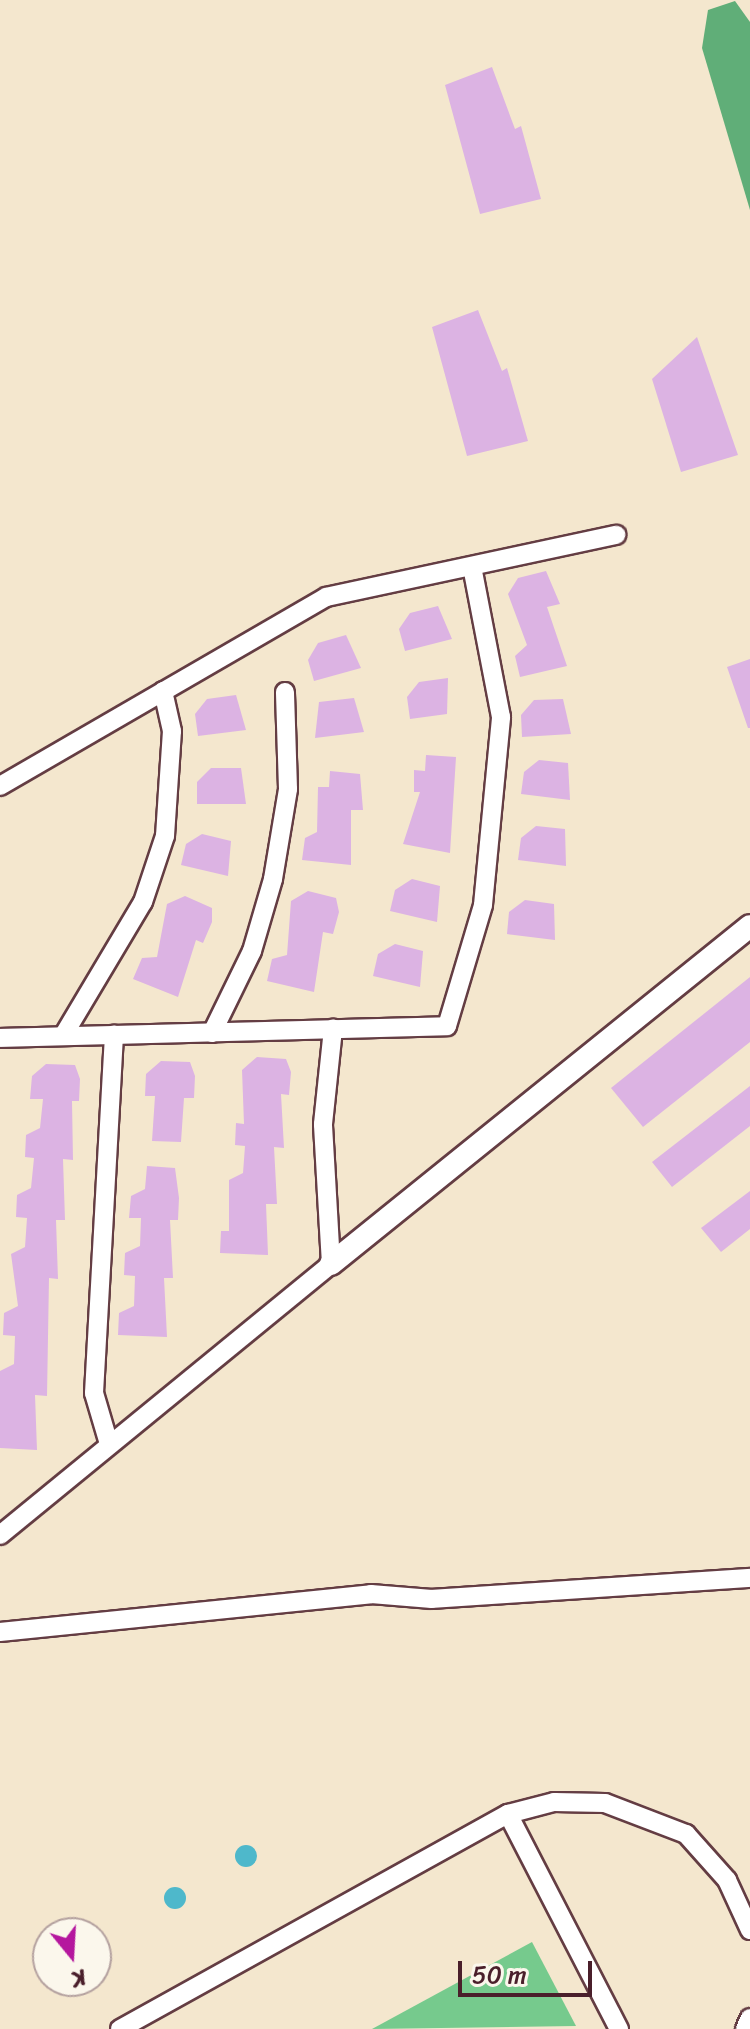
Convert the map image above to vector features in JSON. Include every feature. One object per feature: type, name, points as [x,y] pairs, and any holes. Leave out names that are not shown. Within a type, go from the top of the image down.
[{"type":"street","points":[[0,786],[326,597],[616,535]]},
{"type":"street","points":[[0,1038],[447,1026],[483,905],[501,717],[472,567]]},
{"type":"street","points":[[63,1036],[143,902],[165,836],[172,731],[163,691]]},
{"type":"street","points":[[212,1033],[252,951],[273,879],[288,789],[285,692]]},
{"type":"street","points":[[0,1535],[750,926]]},
{"type":"street","points":[[331,1264],[323,1124],[333,1029]]},
{"type":"street","points":[[109,1444],[94,1393],[114,1035]]},
{"type":"street","points":[[0,1632],[371,1594],[432,1599],[750,1578]]},
{"type":"street","points":[[120,2029],[508,1814],[554,1802],[605,1803],[686,1834],[727,1880],[750,1930]]},
{"type":"street","points":[[508,1814],[619,2029]]},
{"type":"street","points":[[745,2029],[750,2018]]},
{"type":"green space","points":[[735,1],[750,22],[750,210],[702,48],[708,10]]},
{"type":"green space","points":[[532,1942],[576,2026],[372,2029]]},
{"type":"water","points":[[242,1845],[250,1845],[257,1856],[250,1867],[242,1867],[235,1860],[235,1852]]},
{"type":"water","points":[[171,1887],[179,1887],[186,1898],[179,1909],[171,1909],[164,1902],[164,1894]]},
{"type":"building","points":[[492,67],[515,129],[521,126],[541,199],[480,214],[445,85]]},
{"type":"building","points":[[478,310],[502,371],[507,368],[528,441],[467,456],[432,327]]},
{"type":"building","points":[[697,337],[738,455],[681,472],[652,379]]},
{"type":"building","points":[[546,571],[560,604],[547,607],[567,666],[520,677],[515,656],[527,645],[508,594],[518,578]]},
{"type":"building","points":[[438,606],[452,639],[405,651],[399,629],[410,613]]},
{"type":"building","points":[[346,635],[361,668],[314,681],[308,660],[318,643]]},
{"type":"building","points":[[750,659],[750,728],[748,728],[727,667]]},
{"type":"building","points":[[448,678],[447,714],[410,719],[407,697],[419,682]]},
{"type":"building","points":[[236,695],[246,730],[198,736],[195,714],[207,699]]},
{"type":"building","points":[[354,698],[364,732],[315,738],[319,702]]},
{"type":"building","points":[[563,699],[571,734],[522,737],[521,715],[534,700]]},
{"type":"building","points":[[426,755],[456,757],[450,853],[403,844],[420,792],[414,792],[414,770],[425,771]]},
{"type":"building","points":[[539,760],[568,763],[570,800],[521,794],[524,772]]},
{"type":"building","points":[[211,768],[241,768],[246,804],[197,804],[197,782]]},
{"type":"building","points":[[330,771],[360,774],[363,810],[351,810],[351,865],[302,860],[305,838],[317,832],[318,787],[329,787]]},
{"type":"building","points":[[536,826],[565,829],[566,866],[518,860],[521,838]]},
{"type":"building","points":[[202,834],[231,841],[228,876],[181,865],[186,844]]},
{"type":"building","points":[[412,879],[440,886],[437,922],[390,911],[395,890]]},
{"type":"building","points":[[308,891],[336,898],[339,912],[333,934],[323,932],[314,992],[267,981],[272,959],[287,955],[291,901]]},
{"type":"building","points":[[185,896],[212,908],[212,922],[203,943],[196,940],[178,997],[133,979],[142,958],[157,957],[167,904]]},
{"type":"building","points":[[525,900],[554,904],[555,940],[507,934],[509,912]]},
{"type":"building","points":[[395,944],[423,951],[420,987],[373,976],[378,954]]},
{"type":"building","points":[[750,977],[750,1042],[643,1127],[611,1088]]},
{"type":"building","points":[[257,1057],[286,1059],[291,1072],[289,1095],[281,1094],[284,1148],[274,1147],[277,1204],[266,1204],[268,1255],[220,1253],[221,1231],[229,1231],[229,1180],[243,1173],[245,1146],[235,1145],[236,1123],[244,1124],[242,1070]]},
{"type":"building","points":[[161,1061],[190,1062],[195,1076],[194,1098],[184,1098],[181,1142],[152,1141],[155,1096],[145,1096],[146,1074]]},
{"type":"building","points":[[46,1064],[75,1065],[80,1079],[79,1101],[72,1101],[73,1160],[63,1159],[65,1220],[56,1220],[58,1279],[49,1278],[47,1396],[35,1395],[37,1450],[0,1448],[0,1371],[14,1364],[15,1336],[3,1335],[4,1313],[18,1306],[11,1254],[25,1247],[27,1218],[16,1217],[17,1195],[31,1188],[34,1158],[25,1157],[26,1135],[40,1128],[43,1099],[30,1099],[32,1076]]},
{"type":"building","points":[[750,1086],[750,1126],[672,1187],[652,1162]]},
{"type":"building","points":[[147,1166],[175,1168],[179,1198],[178,1220],[170,1220],[173,1278],[164,1278],[167,1337],[118,1335],[119,1313],[134,1306],[135,1276],[124,1275],[125,1253],[140,1246],[141,1218],[129,1218],[131,1196],[145,1189]]},
{"type":"building","points":[[750,1191],[750,1229],[721,1252],[701,1228]]}]
